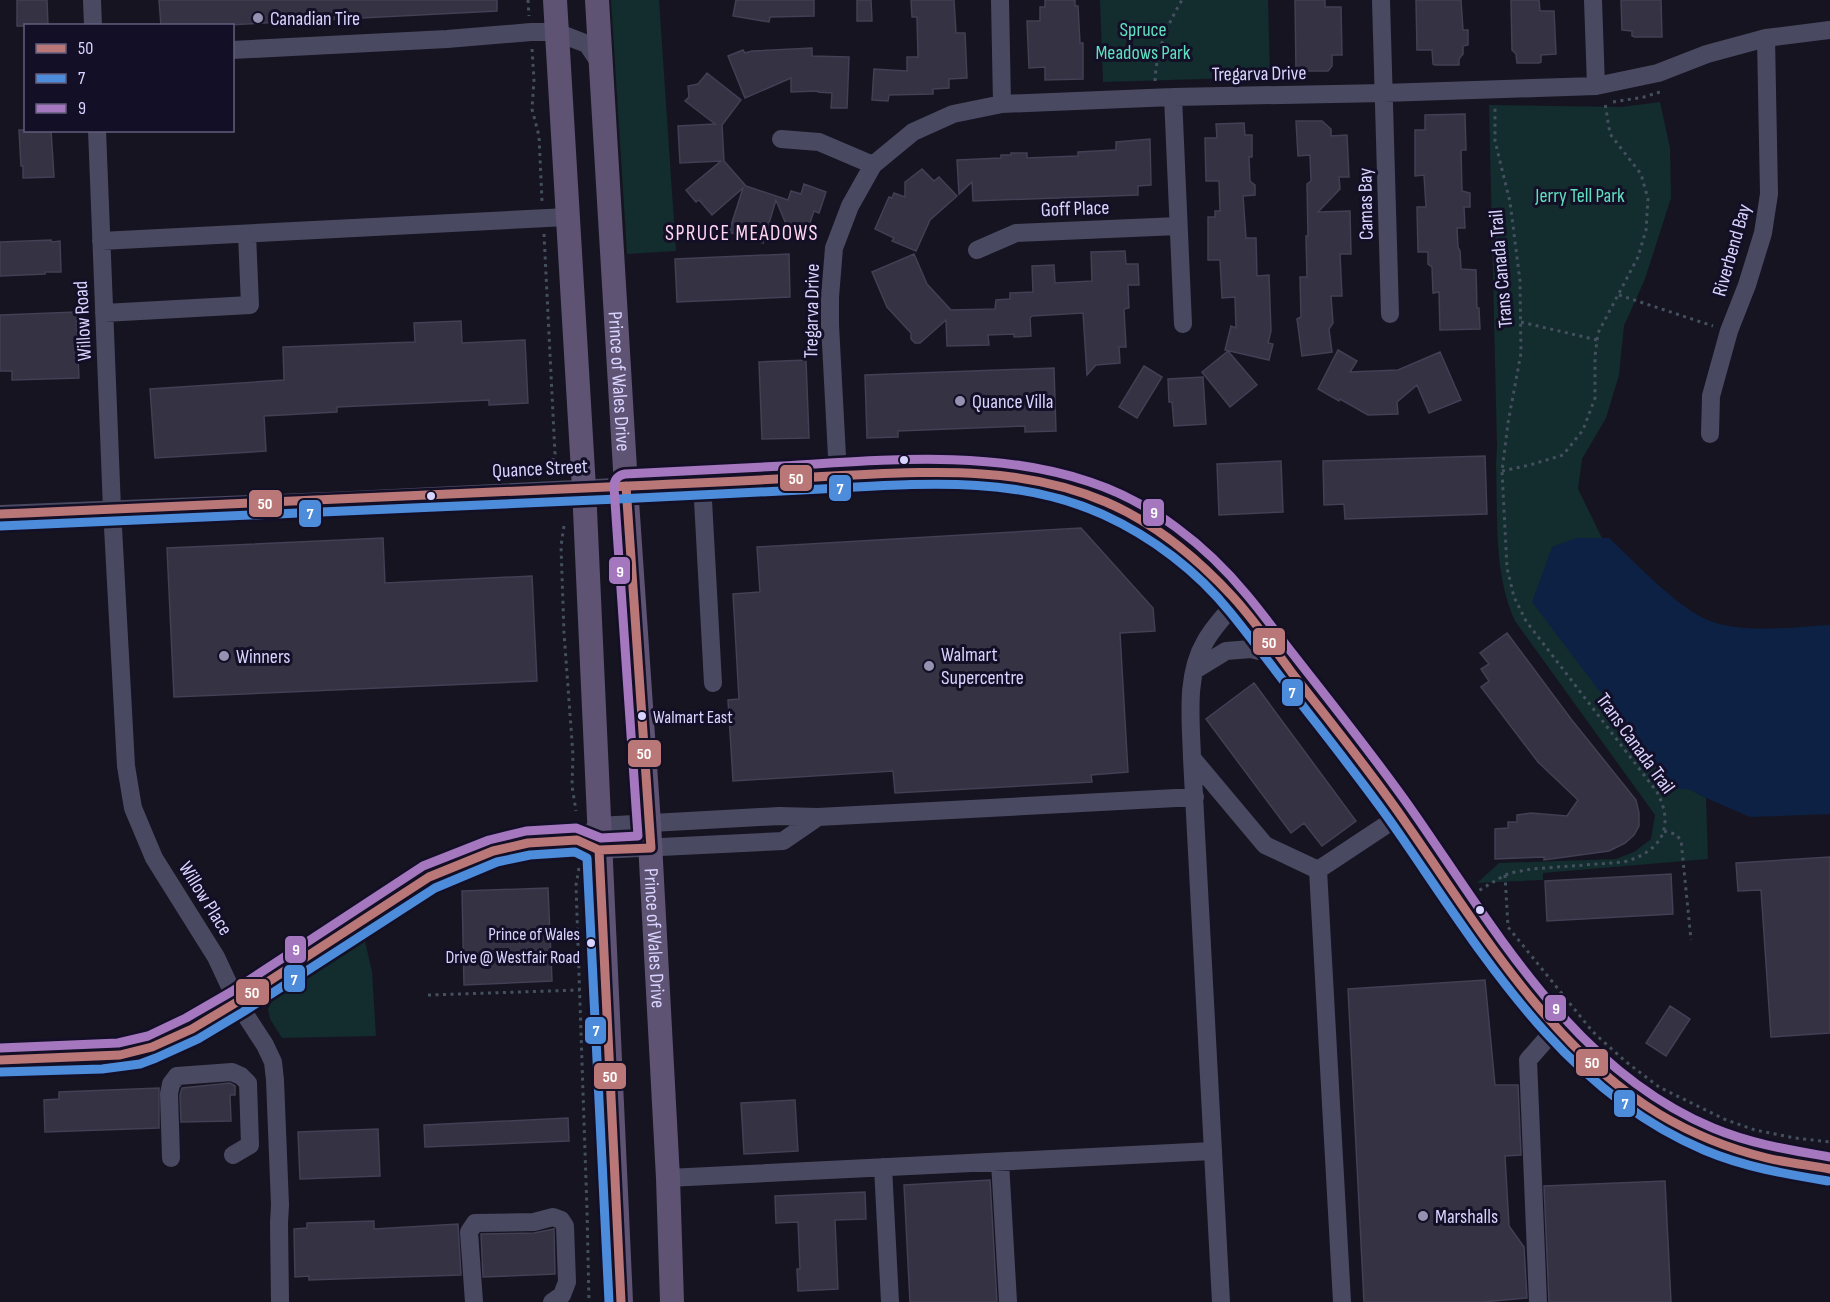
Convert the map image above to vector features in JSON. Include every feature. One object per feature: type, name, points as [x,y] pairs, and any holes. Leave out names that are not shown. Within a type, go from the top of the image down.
[{"type":"main road","points":[[555,0],[555,217],[584,488],[621,1302]]},
{"type":"main road","name":"Prince of Wales Drive","points":[[597,0],[626,486],[651,848],[672,1302]]},
{"type":"street","points":[[92,0],[93,24]]},
{"type":"street","points":[[1000,0],[1002,104]]},
{"type":"street","name":"Camas Bay","points":[[1381,0],[1390,314]]},
{"type":"street","points":[[1593,0],[1596,86]]},
{"type":"street","name":"Tregarva Drive","points":[[838,475],[830,325],[834,248],[850,206],[873,165],[913,132],[953,114],[1002,104],[1164,97],[1596,86],[1658,74],[1707,54],[1766,38],[1830,30]]},
{"type":"street","points":[[234,50],[556,32],[587,44],[602,67]]},
{"type":"street","name":"Riverbend Bay","points":[[1710,434],[1711,396],[1729,331],[1747,285],[1763,233],[1769,194],[1766,38]]},
{"type":"street","points":[[1164,97],[1178,226],[1183,324]]},
{"type":"street","name":"Willow Road","points":[[97,132],[112,509]]},
{"type":"street","points":[[781,139],[819,142],[873,165]]},
{"type":"street","points":[[101,241],[555,217]]},
{"type":"street","name":"Goff Place","points":[[977,250],[1016,233],[1178,226]]},
{"type":"street","points":[[104,313],[250,305],[247,234]]},
{"type":"street","name":"Quance Street","points":[[0,514],[352,500],[838,475],[953,473],[1007,475],[1045,482],[1084,493],[1119,507],[1156,528],[1213,575],[1236,601],[1401,815],[1458,900],[1522,987],[1556,1028],[1588,1061],[1647,1108],[1709,1141],[1771,1161],[1830,1169]]},
{"type":"street","points":[[702,482],[713,683]]},
{"type":"street","name":"Willow Place","points":[[112,509],[126,766],[133,808],[154,858],[216,957],[237,1002],[265,1045],[274,1069],[280,1205],[280,1302]]},
{"type":"street","points":[[1221,1302],[1192,758],[1192,688],[1204,643],[1236,601]]},
{"type":"street","points":[[1195,670],[1226,651],[1251,649],[1279,656]]},
{"type":"street","points":[[1192,758],[1265,845],[1318,870]]},
{"type":"street","points":[[577,840],[598,826],[1195,797]]},
{"type":"street","points":[[1318,870],[1401,815]]},
{"type":"street","points":[[0,1060],[100,1057],[137,1052],[171,1040],[237,1002],[429,877],[493,851],[528,843],[577,840],[600,850],[783,841],[818,817]]},
{"type":"street","points":[[1318,870],[1342,1302]]},
{"type":"street","points":[[1539,1302],[1528,1060],[1556,1028]]},
{"type":"street","points":[[171,1158],[169,1094],[171,1084],[177,1076],[232,1072],[241,1076],[248,1083],[250,1126],[250,1145],[233,1155]]},
{"type":"street","points":[[668,1178],[1212,1151]]},
{"type":"street","points":[[1000,1162],[1008,1302]]},
{"type":"street","points":[[883,1167],[890,1302]]},
{"type":"street","points":[[474,1302],[469,1232],[475,1223],[534,1222],[553,1216],[561,1220],[565,1226],[567,1282],[562,1295],[552,1302]]},
{"type":"path","points":[[1164,97],[1157,55],[1182,0]]},
{"type":"path","points":[[531,32],[534,80],[532,109],[555,217],[555,454],[553,459],[555,461]]},
{"type":"path","points":[[1502,471],[1563,455],[1582,430],[1595,398],[1595,356],[1598,333],[1638,257],[1647,230],[1648,199],[1641,174],[1610,134],[1605,103]]},
{"type":"path","name":"Trans Canada Trail","points":[[1495,107],[1495,141],[1510,202],[1520,281],[1521,353],[1502,471],[1507,568],[1514,597],[1526,621],[1657,792],[1666,817],[1664,831]]},
{"type":"path","points":[[1619,295],[1729,331]]},
{"type":"path","points":[[1521,322],[1597,340]]},
{"type":"path","points":[[564,525],[561,546],[564,633],[573,755],[572,786],[576,811]]},
{"type":"path","points":[[1458,900],[1478,892],[1505,875],[1532,869],[1624,862],[1638,858],[1658,843],[1664,831],[1675,834],[1681,840],[1691,940]]},
{"type":"path","points":[[579,868],[576,885],[589,1302]]},
{"type":"path","points":[[1505,875],[1508,927],[1593,1032],[1625,1061],[1659,1087],[1724,1119],[1755,1130],[1830,1142]]},
{"type":"path","points":[[428,995],[580,990]]},
{"type":"green space","points":[[611,0],[659,0],[676,251],[627,254]]},
{"type":"green space","name":"Spruce Meadows Park","points":[[1100,0],[1268,0],[1270,77],[1103,82]]},
{"type":"green space","name":"Jerry Tell Park","points":[[1660,102],[1670,148],[1671,198],[1645,279],[1624,326],[1619,375],[1606,418],[1582,459],[1578,489],[1602,538],[1576,538],[1691,790],[1706,798],[1708,859],[1543,873],[1543,880],[1477,883],[1499,863],[1616,859],[1634,852],[1651,839],[1655,815],[1515,621],[1503,583],[1497,524],[1489,105],[1622,107]]},
{"type":"green space","points":[[365,941],[372,972],[376,1036],[282,1038],[270,1019],[268,1009],[273,999]]},
{"type":"water","points":[[1576,538],[1609,538],[1671,596],[1697,615],[1710,621],[1754,629],[1830,625],[1830,814],[1750,817],[1691,790],[1673,788],[1532,602],[1552,547]]},
{"type":"building","points":[[17,0],[47,0],[48,24],[17,26]]},
{"type":"building","name":"Canadian Tire","points":[[159,0],[497,0],[497,11],[234,25],[161,24]]},
{"type":"building","points":[[736,0],[814,0],[814,16],[770,17],[769,22],[733,16]]},
{"type":"building","points":[[857,0],[871,0],[872,21],[857,21]]},
{"type":"building","points":[[911,0],[954,0],[956,33],[965,33],[967,78],[949,79],[949,88],[933,89],[933,94],[889,95],[888,101],[872,100],[874,69],[907,71],[907,57],[918,57],[917,17],[912,17]]},
{"type":"building","points":[[1045,0],[1075,0],[1075,6],[1078,6],[1080,43],[1083,43],[1083,79],[1045,80],[1045,67],[1029,68],[1027,21],[1040,21],[1040,7],[1045,7]]},
{"type":"building","points":[[1295,0],[1325,0],[1325,7],[1341,7],[1342,55],[1332,55],[1332,66],[1328,71],[1296,70]]},
{"type":"building","points":[[1416,0],[1461,0],[1463,30],[1468,30],[1468,45],[1463,46],[1459,65],[1435,65],[1432,50],[1417,50]]},
{"type":"building","points":[[1511,0],[1539,0],[1540,11],[1554,11],[1556,54],[1541,55],[1539,63],[1517,63],[1516,54],[1512,50]]},
{"type":"building","points":[[1621,0],[1661,0],[1662,37],[1635,37],[1632,36],[1632,31],[1622,30]]},
{"type":"building","points":[[812,48],[812,56],[849,57],[847,108],[831,108],[832,93],[791,92],[791,78],[745,98],[728,56],[743,50],[745,53]]},
{"type":"building","points":[[707,73],[741,100],[722,125],[724,161],[746,186],[788,200],[791,191],[801,194],[804,184],[826,192],[819,213],[814,211],[808,229],[803,227],[794,231],[788,229],[776,200],[763,243],[729,232],[743,188],[712,215],[699,200],[696,202],[686,190],[721,161],[680,163],[678,126],[715,124],[685,101],[689,97],[688,86],[698,84]]},
{"type":"building","points":[[1465,114],[1466,150],[1461,150],[1462,191],[1470,193],[1470,207],[1464,207],[1465,228],[1457,228],[1458,247],[1461,269],[1476,270],[1480,329],[1440,330],[1439,292],[1433,293],[1432,267],[1428,264],[1428,252],[1418,252],[1417,207],[1426,207],[1424,175],[1415,176],[1415,130],[1425,130],[1425,115]]},
{"type":"building","points":[[1296,121],[1322,121],[1331,129],[1331,136],[1347,135],[1349,177],[1339,177],[1340,189],[1318,212],[1350,211],[1351,254],[1340,254],[1342,296],[1331,296],[1333,323],[1329,329],[1332,352],[1302,356],[1297,319],[1301,317],[1300,277],[1307,277],[1307,184],[1311,181],[1310,155],[1298,156]]},
{"type":"building","points":[[1244,123],[1245,135],[1252,135],[1252,157],[1249,157],[1250,181],[1255,185],[1255,195],[1243,196],[1246,238],[1256,238],[1257,276],[1269,275],[1271,331],[1268,343],[1273,344],[1269,360],[1225,350],[1231,326],[1236,328],[1235,297],[1222,298],[1220,260],[1208,260],[1208,217],[1215,217],[1215,211],[1220,211],[1219,181],[1206,181],[1205,138],[1217,138],[1216,124]]},
{"type":"building","points":[[19,130],[51,132],[54,177],[23,178],[23,166],[21,166]]},
{"type":"building","points":[[1150,139],[1151,185],[1138,186],[1138,195],[973,201],[972,182],[959,194],[957,160],[1001,158],[1001,155],[1011,155],[1011,153],[1027,153],[1027,158],[1078,156],[1078,152],[1116,150],[1116,142]]},
{"type":"building","points":[[922,169],[934,181],[939,177],[957,196],[930,220],[916,251],[892,241],[894,238],[875,229],[889,197],[892,198],[894,193],[905,197],[905,182]]},
{"type":"building","points":[[51,240],[52,242],[60,241],[61,272],[0,276],[0,242]]},
{"type":"building","points":[[1125,251],[1126,264],[1138,264],[1139,285],[1128,285],[1129,308],[1124,309],[1126,347],[1119,347],[1120,363],[1096,365],[1087,375],[1083,313],[1032,316],[1030,318],[1031,336],[988,335],[989,345],[947,346],[946,320],[920,343],[915,343],[911,339],[911,333],[887,307],[872,272],[914,254],[927,284],[951,310],[995,309],[996,300],[1010,299],[1010,293],[1033,292],[1032,266],[1054,265],[1055,283],[1092,281],[1091,252]]},
{"type":"building","points":[[789,254],[790,297],[677,302],[675,259]]},
{"type":"building","points":[[76,312],[79,378],[12,380],[12,371],[0,371],[0,315]]},
{"type":"building","points":[[461,321],[462,343],[525,340],[528,403],[489,405],[489,400],[337,407],[337,412],[264,416],[266,451],[155,458],[150,389],[284,380],[283,347],[415,342],[414,323]]},
{"type":"building","points":[[1338,350],[1357,361],[1350,372],[1398,370],[1440,352],[1461,400],[1429,413],[1417,385],[1397,402],[1398,414],[1368,415],[1318,389]]},
{"type":"building","points":[[1228,351],[1257,385],[1230,407],[1202,372]]},
{"type":"building","points":[[806,360],[809,438],[762,439],[759,362]]},
{"type":"building","points":[[1144,366],[1162,377],[1137,418],[1119,407]]},
{"type":"building","name":"Quance Villa","points":[[1054,368],[1056,431],[1025,432],[1025,426],[898,431],[898,437],[867,438],[865,375]]},
{"type":"building","points":[[1203,377],[1206,424],[1174,426],[1172,402],[1169,402],[1168,379]]},
{"type":"building","points":[[1485,456],[1487,514],[1345,519],[1344,504],[1324,505],[1323,461]]},
{"type":"building","points":[[1281,461],[1283,512],[1219,515],[1217,464]]},
{"type":"building","name":"Walmart Supercentre","points":[[1081,528],[1153,608],[1155,631],[1120,633],[1128,772],[1091,775],[1092,782],[895,793],[893,771],[733,781],[728,700],[739,699],[733,594],[760,592],[757,547]]},
{"type":"building","points":[[383,538],[385,583],[532,576],[537,681],[174,697],[167,548]]},
{"type":"building","points":[[1507,633],[1571,719],[1636,800],[1639,826],[1634,835],[1625,843],[1609,851],[1544,860],[1544,857],[1495,859],[1495,829],[1508,828],[1508,822],[1517,822],[1517,815],[1531,813],[1567,816],[1578,800],[1538,762],[1481,687],[1489,681],[1481,669],[1489,664],[1480,653]]},
{"type":"building","points":[[1254,683],[1356,821],[1322,846],[1304,823],[1291,833],[1206,719]]},
{"type":"building","points":[[1830,857],[1830,1033],[1771,1037],[1761,890],[1738,891],[1736,863]]},
{"type":"building","points":[[1671,874],[1673,914],[1547,921],[1545,881]]},
{"type":"building","points":[[548,888],[552,981],[464,985],[462,891]]},
{"type":"building","points":[[1485,980],[1495,1085],[1518,1085],[1521,1155],[1505,1156],[1509,1226],[1524,1247],[1527,1298],[1483,1302],[1364,1302],[1348,989]]},
{"type":"building","points":[[1670,1006],[1690,1019],[1666,1056],[1646,1043]]},
{"type":"building","points":[[230,1083],[235,1086],[235,1095],[230,1095],[231,1121],[181,1122],[182,1088]]},
{"type":"building","points":[[159,1088],[159,1128],[45,1132],[44,1100],[59,1099],[59,1092]]},
{"type":"building","points":[[795,1100],[798,1151],[744,1154],[741,1103]]},
{"type":"building","points":[[568,1118],[569,1141],[425,1147],[424,1125]]},
{"type":"building","points":[[378,1129],[380,1176],[300,1179],[298,1132]]},
{"type":"building","points":[[990,1180],[997,1302],[910,1302],[904,1185]]},
{"type":"building","points":[[1665,1181],[1671,1302],[1549,1302],[1544,1186]]},
{"type":"building","points":[[865,1192],[866,1219],[835,1220],[838,1289],[798,1291],[797,1269],[800,1269],[798,1222],[776,1223],[775,1196]]},
{"type":"building","points":[[374,1221],[374,1229],[458,1224],[461,1275],[309,1280],[309,1276],[295,1277],[294,1229],[307,1228],[307,1223]]},
{"type":"building","points":[[554,1229],[555,1274],[483,1277],[481,1234],[534,1233]]},
{"type":"transit line","name":"9","points":[[0,1048],[118,1043],[148,1036],[186,1018],[231,992],[423,866],[489,840],[526,831],[576,828],[601,838],[638,836],[614,487],[620,475],[899,460],[977,461],[1053,472],[1090,482],[1134,501],[1176,527],[1214,559],[1259,610],[1387,775],[1509,951],[1580,1035],[1620,1072],[1664,1103],[1713,1128],[1756,1142],[1830,1157]]},
{"type":"transit line","name":"50","points":[[0,514],[936,472],[1005,476],[1039,481],[1073,490],[1106,502],[1158,531],[1190,555],[1233,597],[1380,787],[1519,984],[1584,1056],[1620,1087],[1659,1114],[1697,1134],[1767,1158],[1830,1169]]},
{"type":"transit line","name":"7","points":[[0,526],[929,484],[1000,487],[1070,502],[1104,515],[1139,534],[1173,556],[1217,597],[1370,793],[1494,970],[1529,1014],[1567,1055],[1608,1092],[1654,1124],[1704,1150],[1781,1173],[1828,1181]]},
{"type":"transit line","name":"50","points":[[0,1060],[120,1055],[152,1047],[192,1029],[237,1002],[429,877],[493,851],[528,843],[577,840],[599,850],[651,848],[626,486]]},
{"type":"transit line","name":"50","points":[[599,850],[621,1302]]},
{"type":"transit line","name":"7","points":[[0,1072],[102,1069],[140,1064],[156,1058],[198,1039],[243,1012],[435,888],[497,862],[530,855],[575,852],[587,858],[609,1302]]},
{"type":"place","name":"Canadian Tire","points":[[258,18]]},
{"type":"place","name":"Quance Villa","points":[[960,401]]},
{"type":"place","name":"Winners","points":[[224,656]]},
{"type":"place","name":"Walmart Supercentre","points":[[929,666]]},
{"type":"place","name":"Walmart East","points":[[642,716]]},
{"type":"place","name":"Prince of Wales Drive @ Westfair Road","points":[[591,943]]},
{"type":"place","name":"Marshalls","points":[[1423,1216]]},
{"type":"district","name":"SPRUCE MEADOWS","points":[[742,233]]}]
